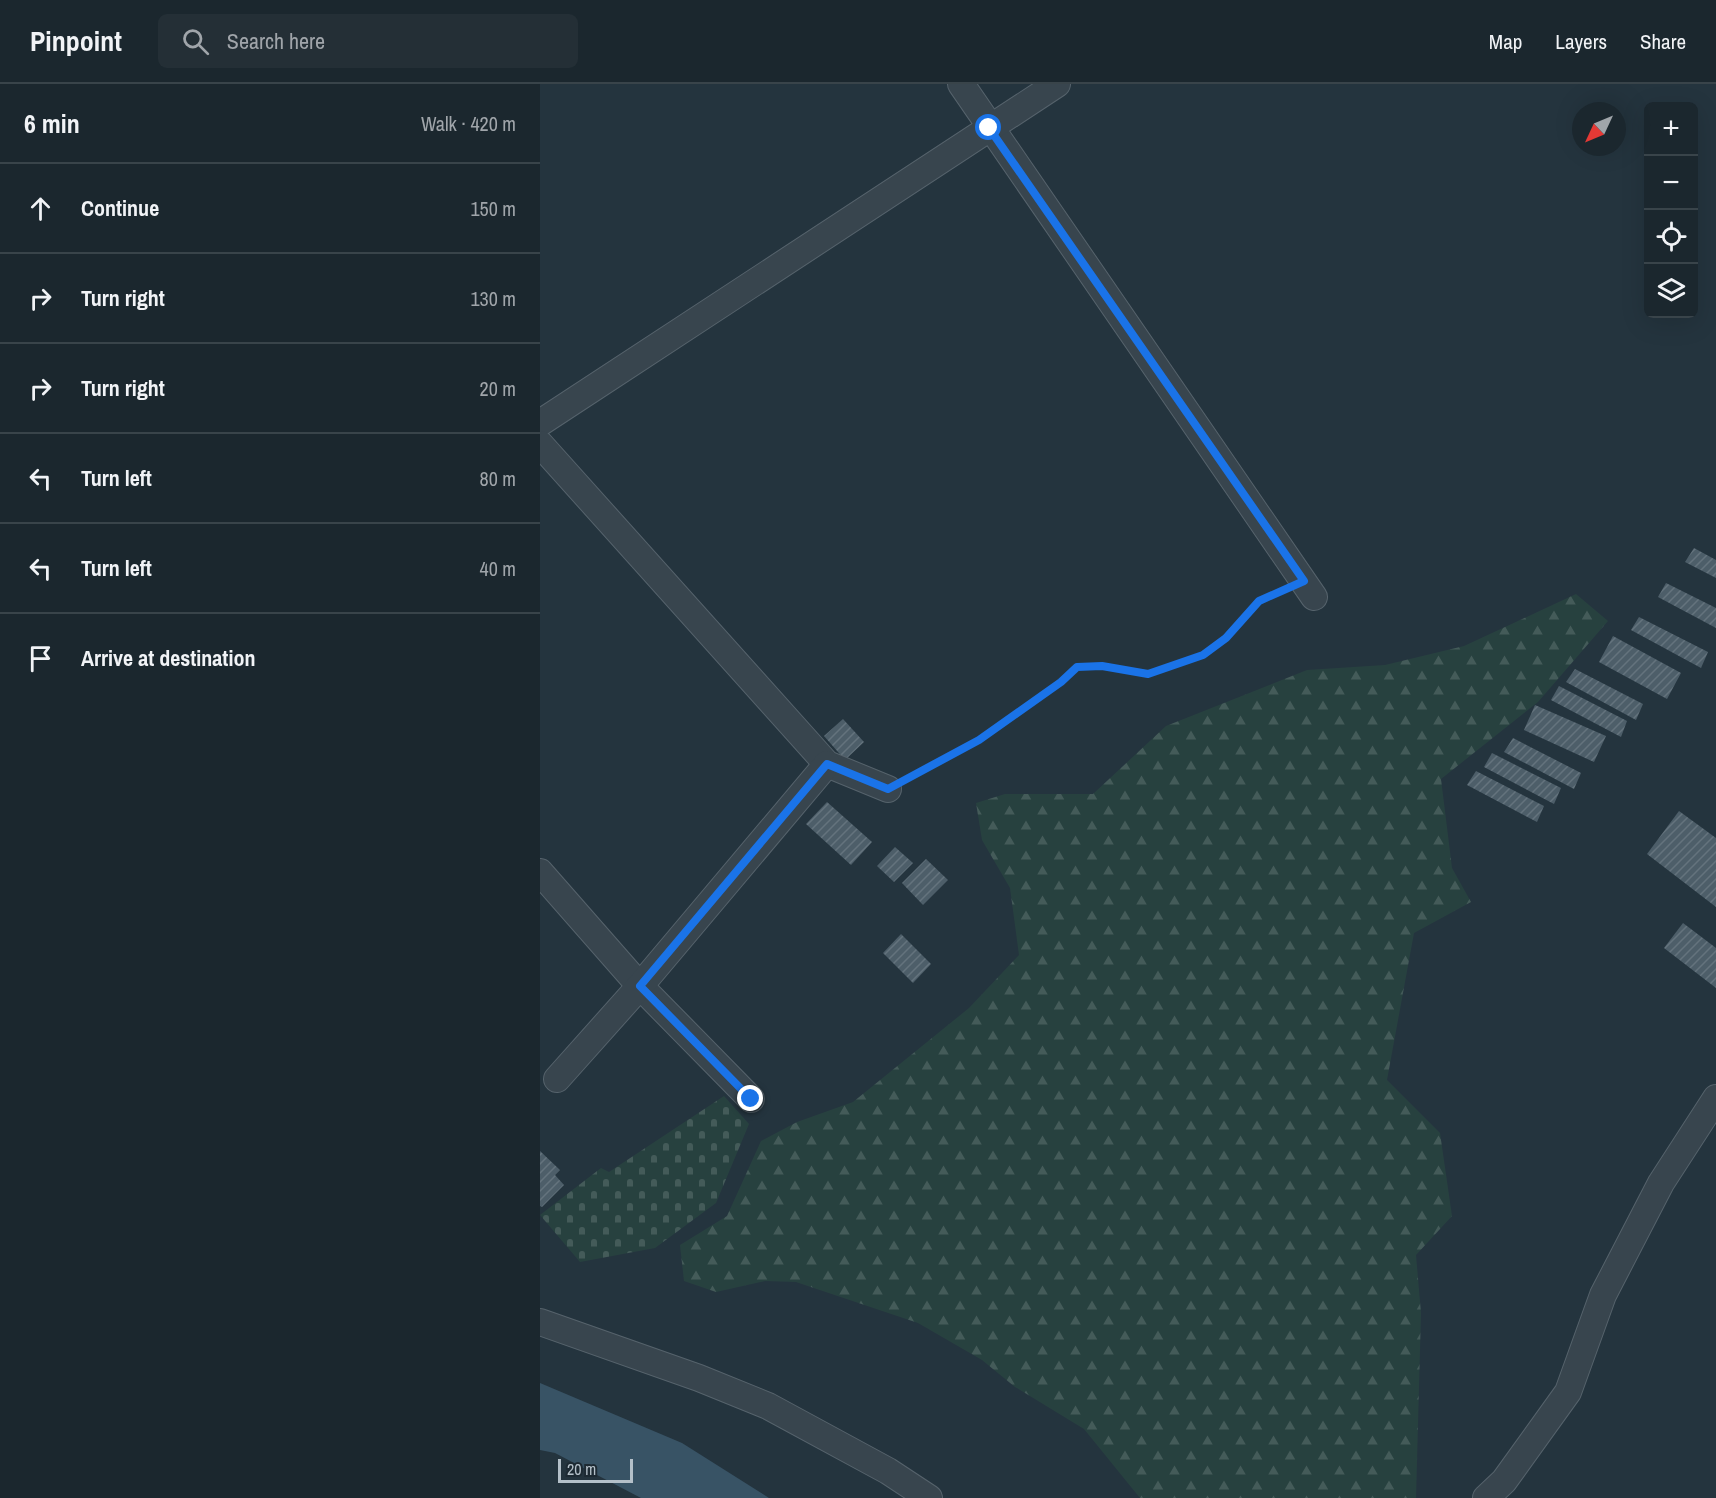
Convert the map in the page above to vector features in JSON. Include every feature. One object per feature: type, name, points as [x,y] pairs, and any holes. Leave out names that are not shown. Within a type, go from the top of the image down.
[{"type":"street","points":[[961,84],[989,128],[1309,589]]},
{"type":"street","points":[[540,423],[1057,84]]},
{"type":"street","points":[[540,444],[827,764],[888,789]]},
{"type":"street","points":[[557,1079],[640,986],[827,764]]},
{"type":"street","points":[[540,872],[640,986],[751,1099]]},
{"type":"street","points":[[1486,1498],[1504,1481],[1568,1392],[1604,1295],[1628,1247],[1661,1183],[1716,1098]]},
{"type":"street","points":[[540,1322],[699,1378],[768,1406],[888,1471],[929,1498]]},
{"type":"path","points":[[888,789],[979,740],[1061,682],[1077,667],[1102,666],[1148,674],[1203,655],[1226,638],[1259,601],[1309,589]]},
{"type":"green space","points":[[1576,594],[1608,621],[1538,702],[1441,779],[1452,868],[1471,902],[1414,933],[1387,1080],[1440,1133],[1452,1216],[1416,1255],[1421,1313],[1416,1498],[1140,1498],[1084,1429],[1015,1387],[982,1360],[918,1323],[796,1282],[765,1281],[716,1292],[684,1281],[680,1245],[727,1216],[761,1141],[797,1122],[853,1102],[969,1008],[1019,955],[1010,888],[982,840],[976,803],[1005,794],[1093,794],[1166,726],[1307,670],[1385,665],[1464,646]]},
{"type":"green space","points":[[724,1096],[749,1124],[716,1203],[655,1248],[580,1262],[540,1215],[601,1168],[609,1172]]},
{"type":"water","points":[[540,1383],[682,1443],[769,1498],[641,1498],[555,1453],[540,1450]]},
{"type":"building","points":[[1694,548],[1716,560],[1716,578],[1685,562]]},
{"type":"building","points":[[1666,583],[1716,608],[1716,628],[1658,597]]},
{"type":"building","points":[[1639,617],[1708,652],[1701,668],[1631,630]]},
{"type":"building","points":[[1613,636],[1681,673],[1667,699],[1599,662]]},
{"type":"building","points":[[1575,669],[1643,704],[1636,720],[1566,682]]},
{"type":"building","points":[[1559,686],[1627,721],[1621,737],[1551,700]]},
{"type":"building","points":[[1535,705],[1606,736],[1594,762],[1524,730]]},
{"type":"building","points":[[843,719],[864,742],[845,760],[824,736]]},
{"type":"building","points":[[1513,738],[1581,773],[1574,789],[1504,752]]},
{"type":"building","points":[[1492,753],[1561,788],[1554,804],[1484,767]]},
{"type":"building","points":[[1476,771],[1544,806],[1537,822],[1467,785]]},
{"type":"building","points":[[827,802],[872,842],[851,865],[806,824]]},
{"type":"building","points":[[1679,811],[1716,838],[1716,907],[1647,854]]},
{"type":"building","points":[[895,847],[913,863],[894,882],[877,866]]},
{"type":"building","points":[[926,859],[948,880],[923,905],[902,883]]},
{"type":"building","points":[[1683,923],[1716,948],[1716,988],[1664,948]]},
{"type":"building","points":[[901,934],[931,964],[913,983],[883,953]]},
{"type":"building","points":[[540,1151],[560,1170],[555,1175],[564,1185],[542,1207],[540,1206]]},
{"type":"route","points":[[751,1099],[640,986],[827,764],[888,789],[979,740],[1061,682],[1077,667],[1102,666],[1148,674],[1203,655],[1226,638],[1259,601],[1304,581],[989,128]]}]
